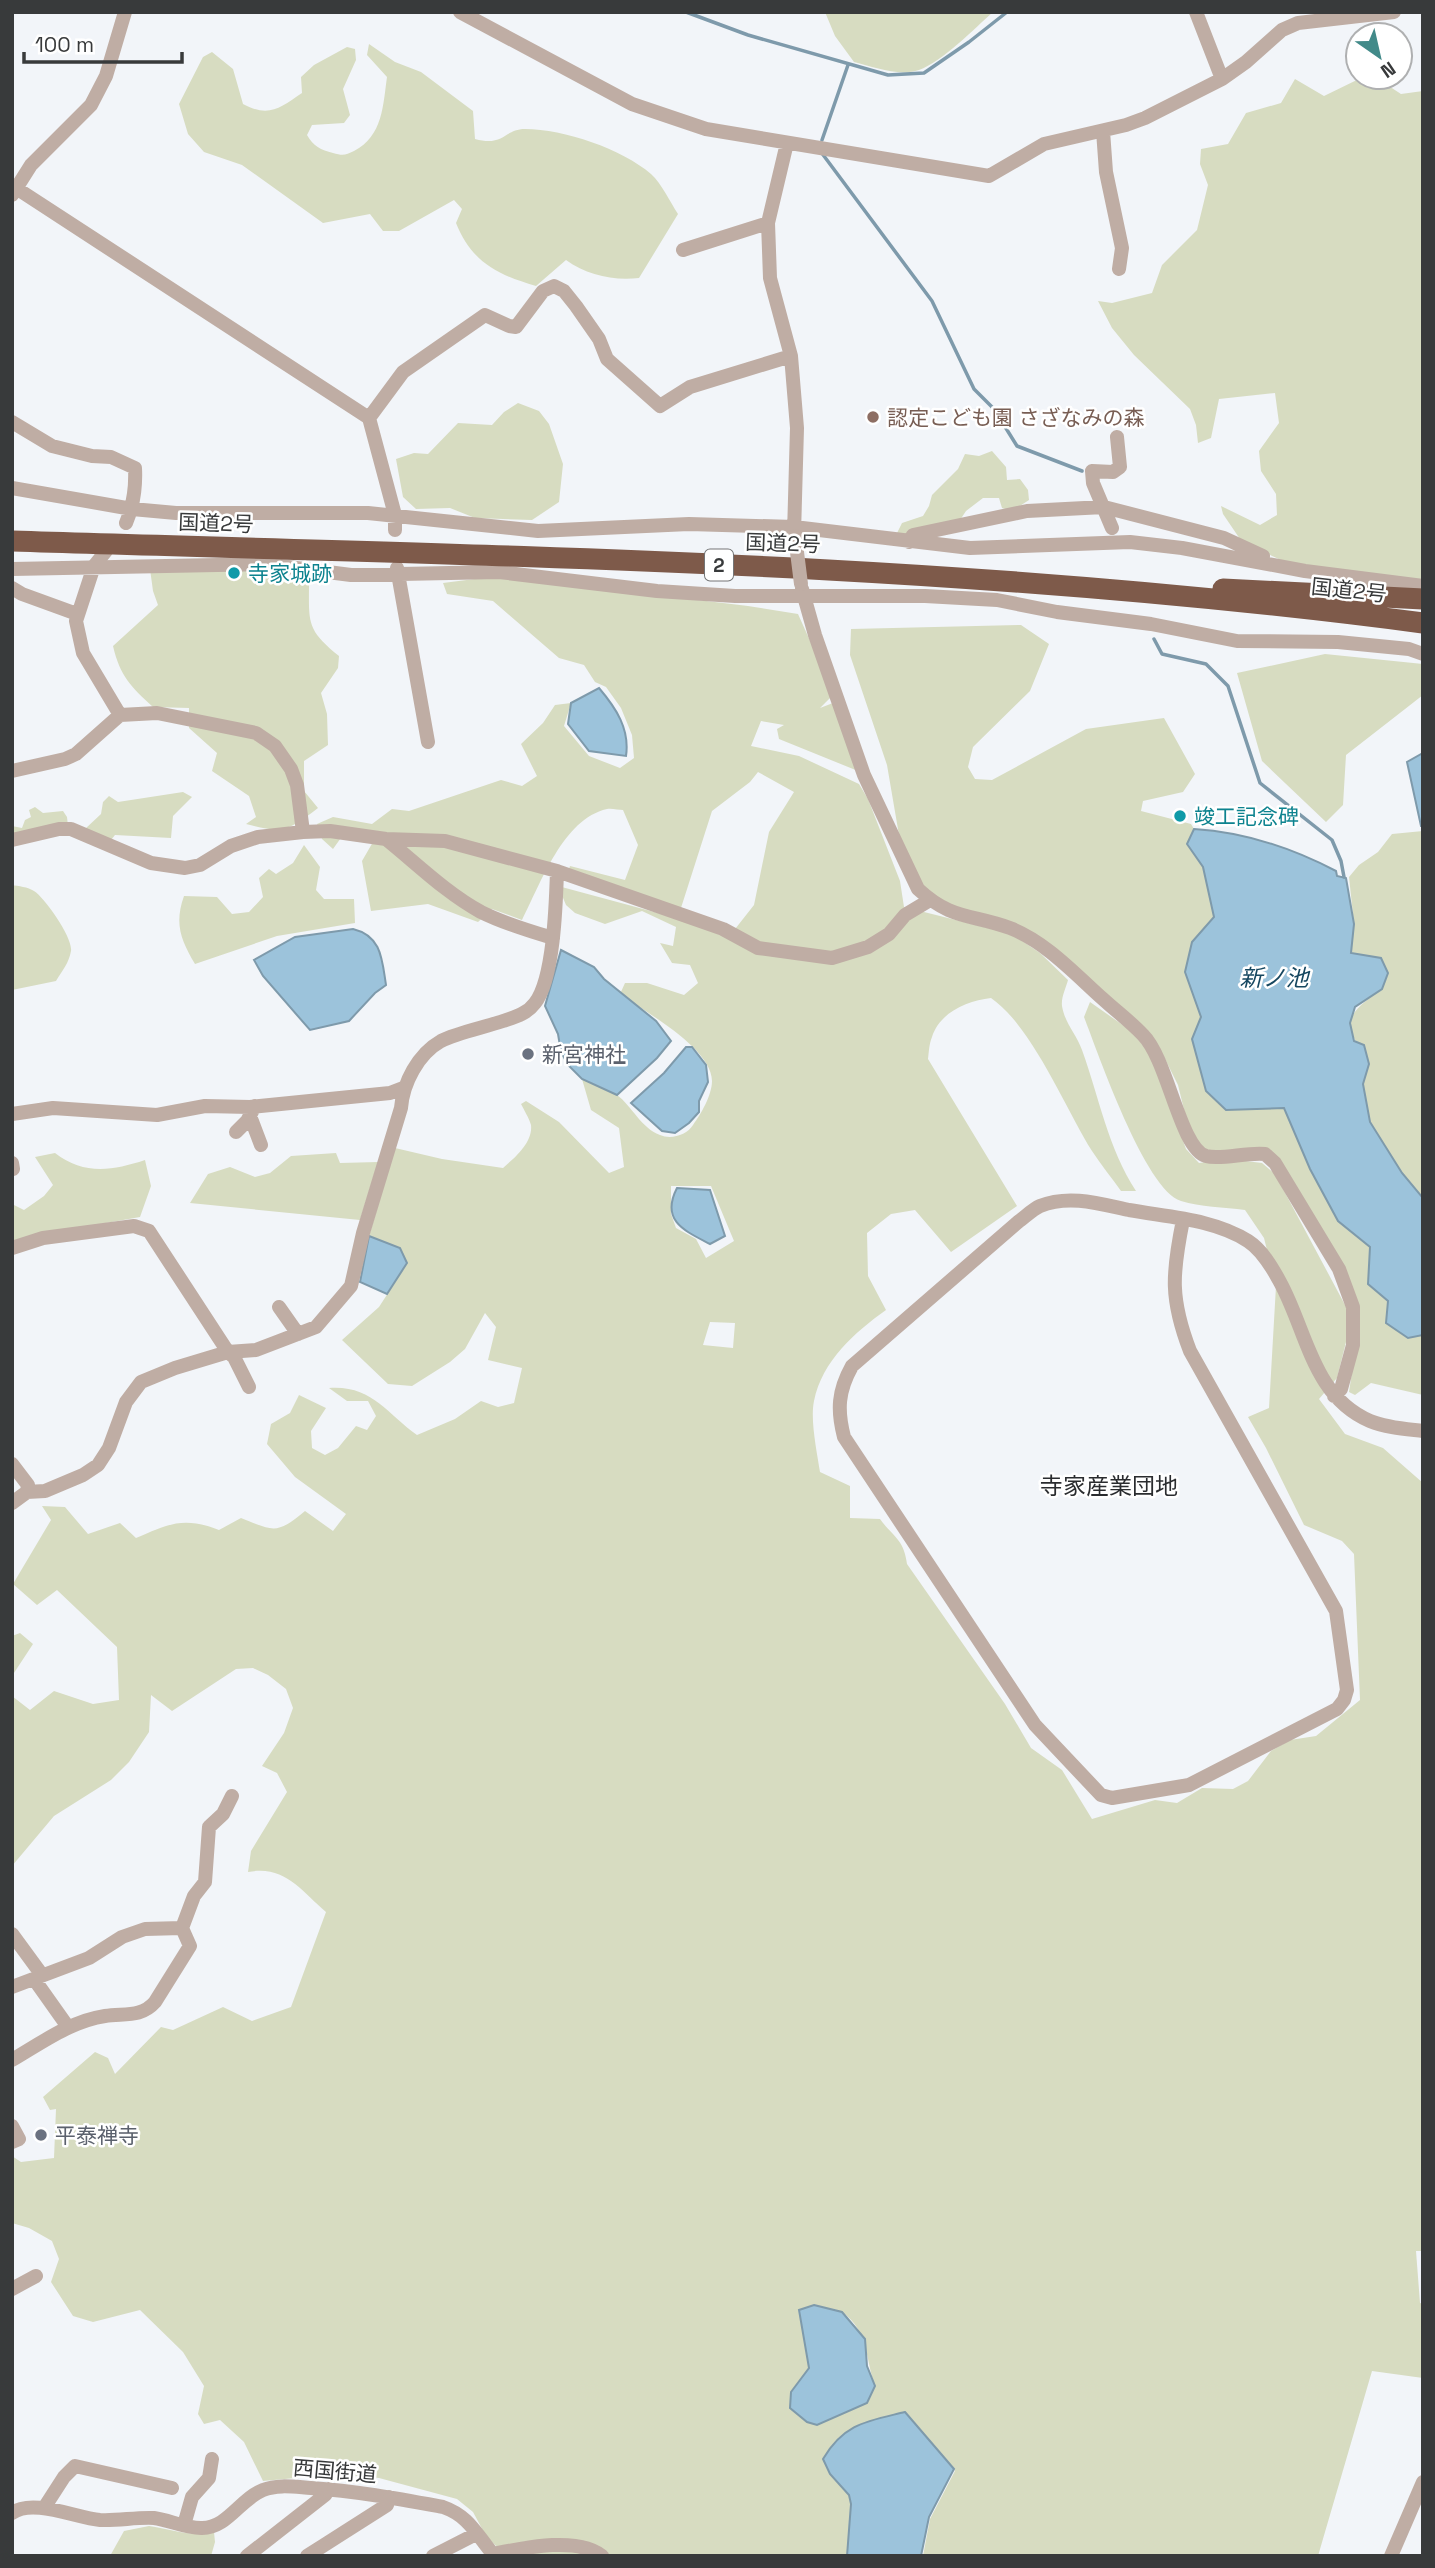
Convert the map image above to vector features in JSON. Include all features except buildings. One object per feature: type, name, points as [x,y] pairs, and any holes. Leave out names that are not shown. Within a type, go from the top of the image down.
[{"type":"highway","name":"国道2号","points":[[12,541],[812,568],[1133,590],[1423,623]]},
{"type":"highway","points":[[1133,590],[1250,589],[1423,599]]},
{"type":"highway","points":[[1196,598],[1423,639]]},
{"type":"street","points":[[125,12],[106,76],[91,105],[31,165],[14,191],[369,418],[395,515],[395,530]]},
{"type":"street","points":[[460,12],[491,19],[632,104],[706,129],[989,176],[1044,144],[1145,118],[1222,79],[1282,30],[1298,23],[1394,12]]},
{"type":"street","points":[[1196,12],[1222,79]]},
{"type":"street","points":[[1102,131],[1106,172],[1122,248],[1119,268]]},
{"type":"street","points":[[787,143],[768,223],[770,278],[791,356],[797,428],[794,531],[802,590],[864,775],[918,889],[930,900],[954,914],[1010,928],[1040,944],[1144,1036],[1161,1062],[1186,1131],[1196,1149],[1203,1155],[1212,1157],[1242,1153],[1265,1154],[1275,1163],[1339,1269],[1353,1307],[1353,1345],[1342,1389],[1334,1396]]},
{"type":"street","points":[[683,250],[768,223]]},
{"type":"street","points":[[369,418],[403,372],[485,315],[516,327],[543,291],[554,286],[564,291],[576,306],[599,339],[607,359],[660,406],[690,387],[791,356]]},
{"type":"street","points":[[12,422],[52,446],[92,456],[111,457],[135,468],[136,490],[126,523]]},
{"type":"street","points":[[1112,528],[1093,483],[1092,471],[1114,472],[1120,467],[1117,437]]},
{"type":"street","points":[[12,488],[132,509],[176,513],[395,515],[538,531],[689,524],[970,548],[1130,542],[1423,586]]},
{"type":"street","points":[[909,542],[913,535],[1027,511],[1104,507],[1224,538],[1277,561],[1280,566]]},
{"type":"street","points":[[106,551],[94,566],[77,614],[78,639],[83,653],[120,715]]},
{"type":"street","points":[[12,569],[265,564],[351,575],[397,568],[499,572],[657,591],[735,596],[802,590],[997,600],[1057,612],[1151,624],[1237,641],[1338,642],[1409,649],[1423,654]]},
{"type":"street","points":[[397,568],[428,742]]},
{"type":"street","points":[[12,588],[77,614]]},
{"type":"street","points":[[12,771],[76,754],[120,715],[157,713],[256,733],[275,746],[291,769],[297,785],[303,832]]},
{"type":"street","points":[[12,840],[59,829],[71,829],[151,863],[185,868],[200,865],[231,846],[258,837],[303,832],[330,831],[386,839],[445,841],[557,871],[723,929],[758,948],[832,958],[868,947],[889,934],[905,915],[930,900]]},
{"type":"street","points":[[386,839],[481,912],[553,938]]},
{"type":"street","points":[[12,1503],[27,1492],[45,1491],[83,1475],[98,1465],[109,1448],[126,1402],[141,1382],[175,1368],[228,1352],[256,1350],[316,1327],[351,1286],[363,1233],[401,1108],[403,1088],[425,1053],[442,1041],[524,1014],[537,1002],[544,984],[553,938],[557,871]]},
{"type":"street","points":[[12,1114],[53,1108],[158,1115],[205,1105],[252,1111],[390,1093],[403,1088]]},
{"type":"street","points":[[236,1132],[252,1111]]},
{"type":"street","points":[[252,1111],[261,1145]]},
{"type":"street","points":[[1183,1220],[1174,1265],[1175,1302],[1180,1325],[1190,1351],[1336,1611],[1347,1690],[1345,1700],[1337,1709],[1189,1785],[1112,1798],[1101,1796],[1035,1725],[844,1437],[839,1419],[839,1400],[843,1383],[852,1366],[1039,1206],[1081,1200],[1183,1220],[1232,1232],[1250,1242],[1264,1256],[1284,1289],[1314,1364],[1334,1396],[1371,1422],[1423,1431]]},
{"type":"street","points":[[12,1248],[43,1238],[134,1226],[149,1231],[228,1352],[234,1357],[249,1387]]},
{"type":"street","points":[[279,1307],[298,1334]]},
{"type":"street","points":[[12,1464],[28,1485],[27,1492]]},
{"type":"street","points":[[12,2060],[85,2020],[137,2014],[148,2010],[190,1946],[182,1928],[194,1896],[205,1882],[209,1827],[223,1814],[232,1796]]},
{"type":"street","points":[[12,1987],[89,1958],[122,1937],[145,1929],[182,1928]]},
{"type":"street","points":[[12,1934],[68,2027]]},
{"type":"street","points":[[12,2126],[19,2139],[12,2142]]},
{"type":"street","points":[[12,2289],[36,2276]]},
{"type":"street","points":[[184,2525],[192,2497],[209,2477],[212,2459]]},
{"type":"street","points":[[44,2508],[64,2477],[75,2466],[172,2488]]},
{"type":"street","points":[[1391,2556],[1423,2482]]},
{"type":"street","name":"西国街道","points":[[12,2514],[19,2508],[44,2508],[100,2520],[154,2518],[201,2528],[212,2527],[264,2490],[281,2486],[329,2489],[390,2497],[457,2512],[468,2521],[493,2554],[522,2548],[567,2545],[592,2547],[603,2556]]},
{"type":"street","points":[[247,2556],[329,2489]]},
{"type":"street","points":[[307,2556],[387,2505],[390,2497]]},
{"type":"street","points":[[433,2556],[476,2534]]},
{"type":"green space","points":[[825,12],[993,12],[938,60],[919,70],[903,72],[886,71],[854,62],[835,36]]},
{"type":"green space","points":[[369,44],[395,62],[421,72],[473,111],[475,139],[492,141],[525,129],[557,133],[609,149],[625,156],[651,174],[678,214],[639,278],[601,276],[566,260],[536,286],[509,277],[487,265],[469,247],[456,223],[462,209],[454,200],[399,231],[383,231],[370,214],[323,223],[242,165],[204,152],[188,134],[179,104],[203,57],[212,52],[233,69],[243,104],[267,111],[281,107],[302,93],[301,77],[314,65],[347,47],[355,49],[356,60],[343,89],[350,115],[344,123],[312,125],[307,135],[315,145],[336,154],[354,151],[364,145],[376,128],[387,77],[367,55]]},
{"type":"green space","points":[[1295,79],[1324,96],[1344,86],[1344,91],[1396,91],[1401,94],[1423,91],[1423,580],[1294,566],[1242,542],[1223,514],[1221,506],[1260,525],[1277,515],[1276,494],[1261,471],[1259,451],[1279,423],[1275,393],[1219,399],[1211,438],[1198,443],[1196,425],[1190,409],[1134,355],[1112,328],[1098,301],[1112,303],[1152,293],[1162,265],[1197,230],[1208,185],[1200,164],[1201,149],[1228,144],[1246,113],[1281,103]]},
{"type":"green space","points":[[518,403],[539,411],[549,424],[563,464],[559,502],[532,520],[475,518],[450,508],[416,509],[403,497],[396,459],[414,453],[428,454],[458,423],[492,425],[504,412]]},
{"type":"green space","points":[[992,451],[1006,467],[1007,480],[1020,479],[1028,490],[1029,500],[1012,511],[1002,508],[999,498],[983,498],[966,511],[958,523],[895,537],[902,523],[923,516],[932,495],[958,469],[965,454],[979,456]]},
{"type":"green space","points":[[150,569],[248,570],[309,582],[310,616],[315,632],[339,656],[338,668],[321,693],[327,714],[328,745],[304,761],[304,791],[318,808],[292,826],[269,829],[246,824],[256,817],[249,796],[212,771],[217,753],[189,728],[189,708],[153,707],[123,673],[113,646],[158,605]]},
{"type":"green space","points":[[498,576],[798,614],[834,694],[820,708],[833,703],[858,771],[779,739],[777,729],[784,725],[761,721],[751,746],[799,756],[859,784],[868,799],[900,881],[904,907],[1012,934],[1040,953],[1068,980],[1062,999],[1063,1012],[1082,1050],[1118,1157],[1136,1191],[1121,1191],[1099,1161],[1034,1047],[1006,1011],[991,998],[964,1005],[948,1014],[936,1028],[930,1042],[928,1059],[1017,1206],[951,1252],[915,1210],[891,1214],[867,1233],[868,1276],[886,1310],[852,1338],[832,1360],[818,1387],[813,1417],[820,1472],[850,1486],[850,1518],[880,1519],[897,1539],[907,1564],[1005,1704],[1031,1748],[1062,1770],[1092,1819],[1155,1800],[1177,1803],[1202,1788],[1233,1789],[1248,1781],[1271,1751],[1290,1740],[1316,1736],[1360,1700],[1354,1554],[1342,1541],[1304,1525],[1248,1417],[1269,1408],[1276,1286],[1264,1238],[1245,1210],[1181,1201],[1167,1191],[1153,1173],[1124,1118],[1084,1017],[1090,1002],[1127,1028],[1150,1052],[1186,1149],[1199,1163],[1229,1159],[1262,1163],[1275,1174],[1352,1318],[1337,1378],[1319,1399],[1345,1434],[1383,1448],[1423,1483],[1423,2251],[1416,2251],[1420,2303],[1423,2304],[1423,2378],[1372,2371],[1318,2556],[923,2556],[930,2519],[955,2471],[905,2412],[830,2474],[849,2495],[851,2504],[847,2556],[508,2556],[487,2538],[473,2512],[457,2499],[379,2478],[339,2474],[263,2481],[244,2442],[220,2420],[204,2424],[198,2414],[204,2386],[183,2352],[140,2310],[93,2322],[73,2316],[51,2282],[59,2259],[52,2241],[29,2228],[12,2223],[12,2156],[21,2162],[54,2158],[56,2109],[50,2110],[43,2097],[95,2052],[108,2058],[115,2074],[161,2027],[173,2030],[223,2007],[252,2021],[291,2007],[326,1912],[300,1888],[282,1876],[272,1872],[248,1872],[251,1851],[287,1792],[277,1773],[262,1766],[284,1733],[293,1708],[286,1689],[268,1675],[253,1668],[236,1669],[172,1711],[151,1695],[149,1732],[129,1762],[111,1780],[54,1816],[12,1866],[12,1696],[30,1710],[54,1691],[93,1704],[119,1700],[117,1647],[57,1590],[37,1605],[13,1584],[51,1520],[42,1506],[65,1507],[88,1534],[120,1523],[136,1538],[158,1529],[186,1523],[219,1530],[241,1518],[274,1528],[287,1524],[305,1511],[333,1531],[346,1514],[295,1477],[267,1444],[271,1424],[290,1413],[299,1395],[326,1408],[311,1431],[312,1448],[325,1455],[338,1448],[356,1426],[367,1430],[376,1416],[368,1401],[347,1401],[329,1388],[344,1388],[368,1396],[417,1435],[455,1419],[481,1401],[498,1407],[514,1403],[522,1368],[488,1360],[496,1327],[485,1313],[465,1349],[412,1386],[388,1384],[342,1340],[379,1307],[401,1273],[400,1248],[369,1236],[395,1148],[442,1159],[503,1168],[522,1150],[529,1138],[531,1125],[521,1104],[526,1101],[559,1122],[609,1173],[624,1167],[619,1128],[591,1110],[582,1079],[617,1095],[653,1132],[674,1137],[690,1129],[703,1110],[710,1092],[712,1081],[709,1069],[701,1056],[675,1032],[620,994],[625,983],[647,983],[684,995],[698,983],[690,965],[672,963],[660,943],[673,946],[676,927],[642,911],[605,924],[575,913],[566,905],[558,886],[684,920],[728,938],[754,905],[769,832],[794,792],[758,772],[750,782],[712,811],[680,911],[568,872],[570,866],[625,880],[638,845],[623,810],[607,809],[591,815],[566,839],[555,854],[522,920],[492,909],[478,922],[428,904],[371,911],[362,861],[373,842],[358,828],[348,828],[333,849],[322,839],[317,824],[333,817],[372,824],[392,809],[409,811],[501,780],[522,786],[537,776],[521,744],[543,723],[555,705],[571,703],[564,726],[589,756],[620,768],[634,758],[632,735],[621,708],[606,687],[595,682],[584,665],[559,658],[493,601],[447,594],[443,583]],"holes":[[[671,1186],[711,1186],[734,1241],[706,1258],[696,1239],[676,1228],[671,1214]],[[710,1322],[735,1323],[733,1348],[703,1345]],[[842,2312],[851,2319],[862,2336],[875,2386],[791,2392],[809,2368]]]},
{"type":"green space","points":[[1021,625],[1049,644],[1030,691],[973,747],[968,767],[975,779],[992,780],[1086,729],[1164,718],[1195,774],[1183,792],[1143,801],[1141,811],[1191,824],[1194,829],[1187,844],[1203,867],[1214,917],[1192,942],[1185,972],[1201,1017],[1192,1039],[1226,1110],[1284,1108],[1338,1221],[1370,1247],[1368,1284],[1388,1301],[1408,1337],[1423,1335],[1423,1395],[1371,1383],[1355,1395],[1349,1392],[1356,1345],[1357,1306],[1278,1160],[1205,1151],[1189,1130],[1178,1085],[1159,1047],[1043,941],[956,910],[921,887],[900,841],[887,765],[850,655],[851,629]]},
{"type":"green space","points":[[1325,654],[1423,664],[1423,695],[1346,755],[1343,805],[1326,822],[1262,761],[1237,673]]},
{"type":"green space","points":[[183,792],[192,797],[173,816],[171,838],[115,835],[111,840],[85,829],[101,814],[103,802],[109,796],[118,802]]},
{"type":"green space","points":[[35,807],[43,813],[63,811],[68,826],[12,837],[12,826],[22,828],[25,820],[31,817],[29,810]]},
{"type":"green space","points":[[1423,831],[1423,1198],[1383,1146],[1368,1116],[1364,1101],[1363,1082],[1369,1064],[1354,1039],[1351,1022],[1359,1007],[1382,989],[1381,958],[1351,953],[1354,924],[1349,877],[1359,865],[1378,852],[1392,834]]},
{"type":"green space","points":[[304,845],[320,867],[316,890],[324,899],[354,899],[355,923],[277,936],[195,964],[180,931],[184,896],[217,897],[232,914],[249,912],[263,897],[259,878],[269,869],[276,874],[293,863]]},
{"type":"green space","points":[[12,885],[29,889],[39,895],[68,937],[70,955],[56,981],[12,990]]},
{"type":"green space","points":[[55,1153],[76,1165],[98,1169],[121,1167],[145,1160],[151,1186],[140,1217],[44,1234],[12,1246],[12,1204],[24,1210],[44,1196],[53,1185],[35,1157]]},
{"type":"green space","points":[[336,1153],[340,1163],[378,1162],[360,1220],[190,1203],[208,1174],[230,1167],[255,1177],[270,1173],[291,1156]]},
{"type":"green space","points":[[20,1633],[33,1644],[12,1676],[12,1636]]},
{"type":"green space","points":[[149,2526],[190,2534],[214,2532],[215,2542],[211,2556],[110,2556],[124,2531]]},
{"type":"water","points":[[599,688],[611,703],[624,728],[626,756],[589,751],[568,724],[571,703]]},
{"type":"water","points":[[1423,753],[1423,826],[1421,826],[1407,762]]},
{"type":"water","name":"新ノ池","points":[[1194,829],[1267,842],[1319,863],[1336,871],[1337,876],[1346,878],[1354,924],[1351,953],[1381,958],[1388,973],[1382,989],[1355,1007],[1350,1023],[1354,1041],[1364,1045],[1369,1064],[1363,1084],[1370,1122],[1402,1173],[1423,1198],[1423,1335],[1408,1338],[1386,1323],[1388,1301],[1368,1284],[1370,1247],[1338,1221],[1310,1169],[1284,1108],[1226,1110],[1206,1091],[1192,1039],[1201,1017],[1185,972],[1192,942],[1214,917],[1203,867],[1187,844]]},
{"type":"water","points":[[353,929],[363,932],[375,943],[386,985],[349,1021],[310,1030],[263,976],[254,960],[295,937]]},
{"type":"water","points":[[561,950],[594,967],[604,979],[656,1021],[671,1041],[657,1058],[617,1095],[582,1079],[568,1065],[561,1052],[558,1034],[545,1006]]},
{"type":"water","points":[[686,1047],[692,1047],[706,1065],[708,1082],[699,1101],[699,1112],[689,1123],[675,1133],[662,1131],[631,1103],[664,1073]]},
{"type":"water","points":[[677,1188],[710,1190],[725,1236],[710,1244],[678,1224],[671,1209]]},
{"type":"water","points":[[369,1236],[400,1248],[407,1263],[387,1294],[360,1282]]},
{"type":"water","points":[[814,2305],[842,2312],[865,2339],[867,2366],[875,2386],[867,2403],[817,2425],[807,2422],[790,2408],[791,2392],[809,2368],[799,2310]]},
{"type":"water","points":[[905,2412],[954,2469],[929,2517],[921,2556],[847,2556],[851,2504],[849,2495],[830,2474],[823,2459],[839,2438],[858,2425]]},
{"type":"waterway","points":[[686,12],[748,35],[888,75],[924,73],[1007,12]]},
{"type":"waterway","points":[[822,140],[848,65]]},
{"type":"waterway","points":[[821,152],[932,301],[974,389],[994,409],[1017,446],[1082,471]]},
{"type":"waterway","points":[[1154,639],[1162,654],[1206,664],[1228,686],[1260,783],[1332,840],[1344,877]]},
{"type":"place","name":"認定こども園 さざなみの森","points":[[873,417]]},
{"type":"place","name":"寺家城跡","points":[[234,573]]},
{"type":"place","name":"竣工記念碑","points":[[1180,816]]},
{"type":"place","name":"新宮神社","points":[[528,1054]]},
{"type":"place","name":"平泰禅寺","points":[[41,2135]]},
{"type":"district","name":"寺家産業団地","points":[[1109,1486]]}]
